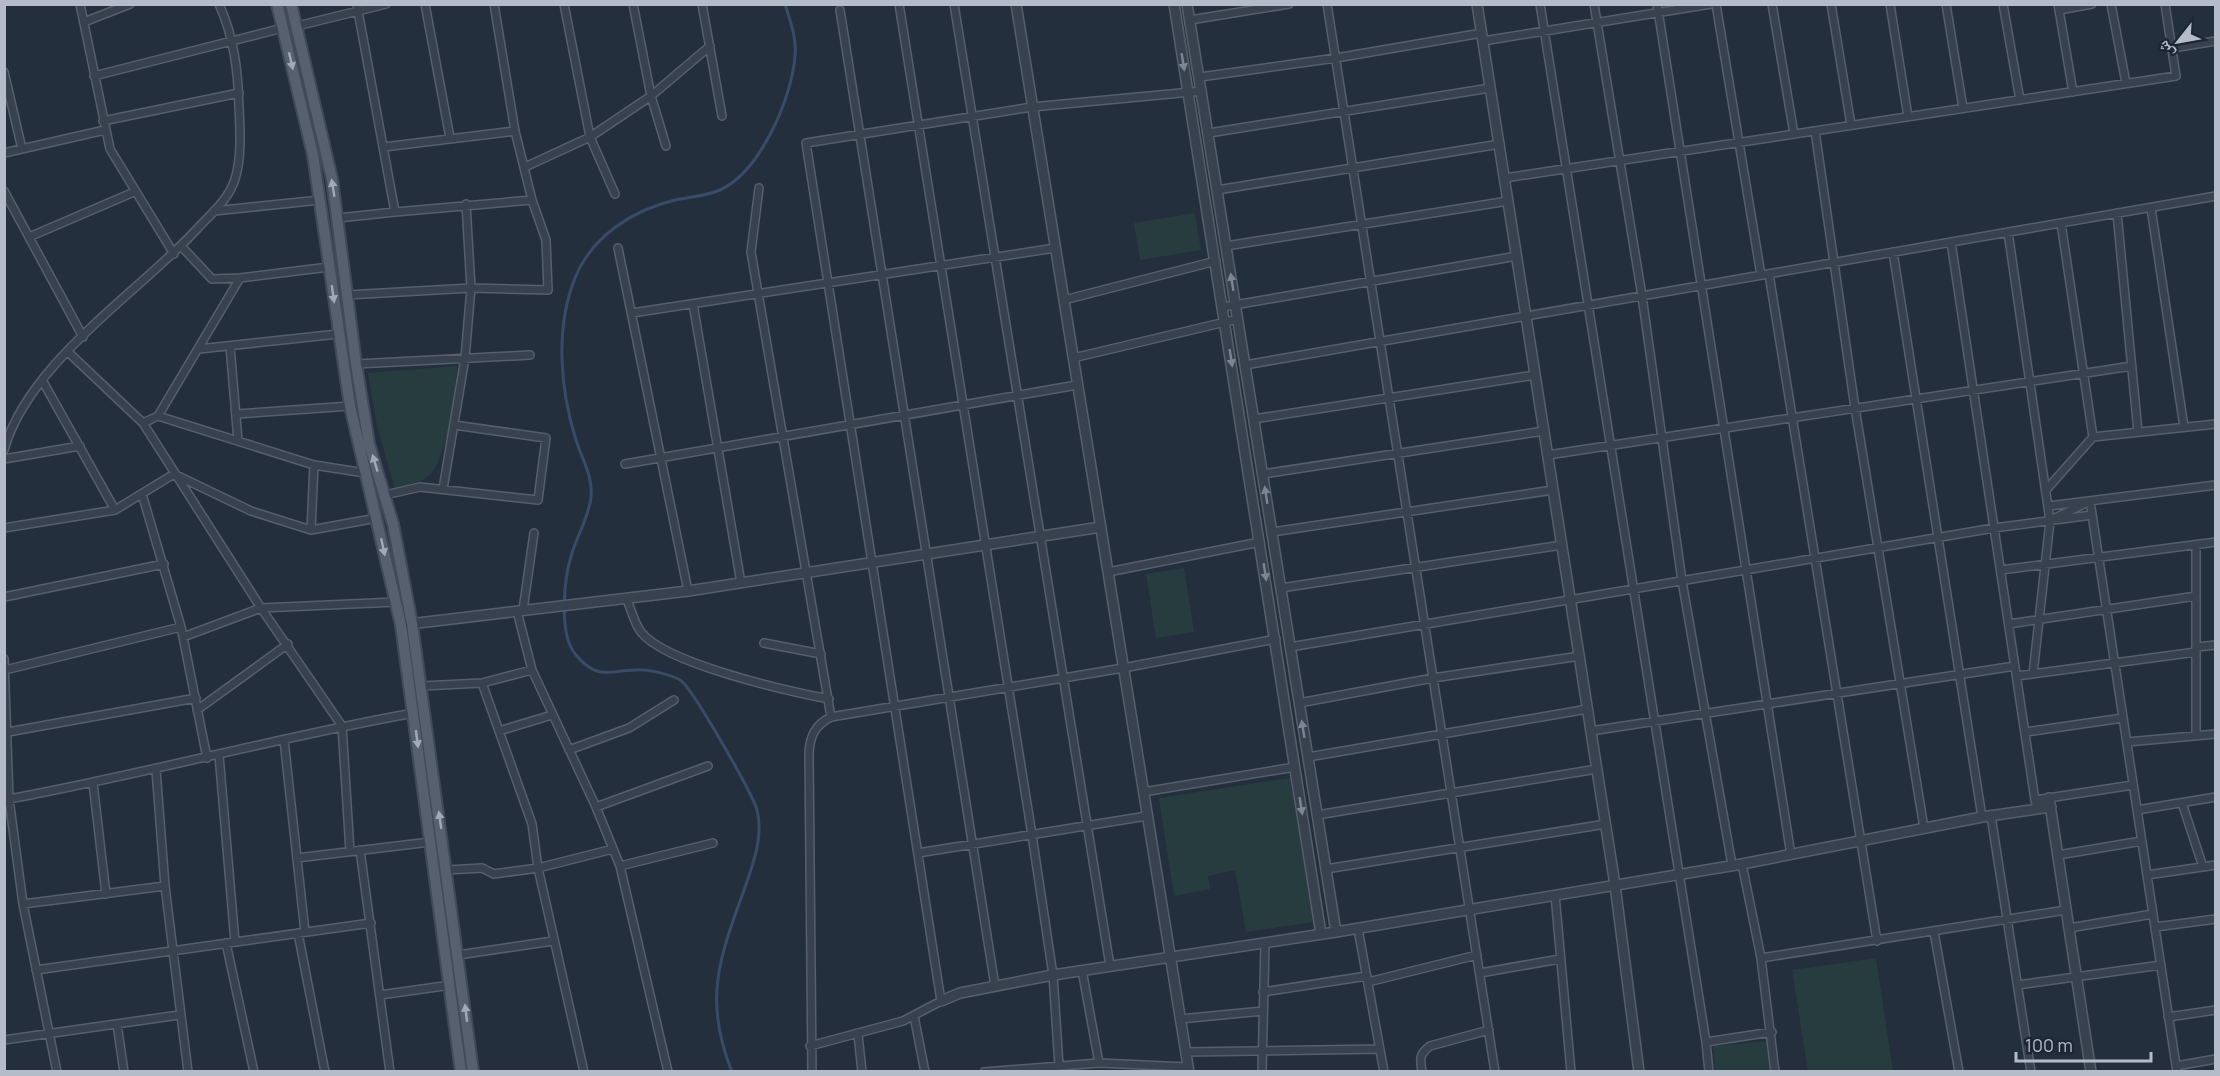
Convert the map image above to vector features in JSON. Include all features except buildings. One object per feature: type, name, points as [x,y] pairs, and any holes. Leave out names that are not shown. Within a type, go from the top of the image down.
[{"type":"main road","points":[[277,4],[313,155],[350,406],[401,625],[461,1071]]},
{"type":"main road","points":[[291,4],[323,136],[338,218],[356,364],[369,444],[385,495],[412,624],[473,1071]]},
{"type":"street","points":[[80,4],[110,149],[134,192],[174,254]]},
{"type":"street","points":[[84,22],[130,4]]},
{"type":"street","points":[[4,450],[7,434],[42,380],[68,352],[174,254],[227,195],[237,171],[239,93],[232,41],[219,4]]},
{"type":"street","points":[[297,26],[358,8],[386,4]]},
{"type":"street","points":[[425,4],[450,138]]},
{"type":"street","points":[[347,295],[471,288],[548,290],[546,240],[532,200],[515,131],[494,4]]},
{"type":"street","points":[[564,4],[590,137],[615,194]]},
{"type":"street","points":[[633,4],[651,96],[666,146]]},
{"type":"street","points":[[702,4],[722,116]]},
{"type":"street","points":[[899,4],[939,266],[1032,835],[1053,975],[1059,1066]]},
{"type":"street","points":[[954,4],[1110,966]]},
{"type":"street","points":[[984,1071],[1099,1063],[1189,1069],[1016,4]]},
{"type":"street","points":[[1174,4],[1321,934]]},
{"type":"street","points":[[1187,4],[1336,932]]},
{"type":"street","points":[[1190,20],[1289,4]]},
{"type":"street","points":[[1327,4],[1495,1071]]},
{"type":"street","points":[[1477,4],[1616,885],[1639,1071]]},
{"type":"street","points":[[1540,4],[1653,722],[1706,1042],[1708,1071]]},
{"type":"street","points":[[1594,4],[1642,296],[1682,581],[1705,713],[1737,864],[1761,958],[1772,1032],[1775,1071]]},
{"type":"street","points":[[1657,4],[1791,855]]},
{"type":"street","points":[[1200,77],[1482,37],[1545,31],[1714,4],[1792,418],[1877,941]]},
{"type":"street","points":[[1772,4],[1794,134]]},
{"type":"street","points":[[1831,4],[1851,125]]},
{"type":"street","points":[[1890,4],[1908,117]]},
{"type":"street","points":[[1946,4],[1964,108]]},
{"type":"street","points":[[2003,4],[2020,100]]},
{"type":"street","points":[[2073,92],[2059,7],[2092,4]]},
{"type":"street","points":[[2112,4],[2126,83]]},
{"type":"street","points":[[1505,178],[2176,76],[2165,4]]},
{"type":"street","points":[[358,8],[395,212]]},
{"type":"street","points":[[840,10],[995,986]]},
{"type":"street","points":[[94,76],[283,28]]},
{"type":"street","points":[[2172,48],[2216,41]]},
{"type":"street","points":[[525,167],[590,137],[651,96],[710,46]]},
{"type":"street","points":[[4,72],[22,149]]},
{"type":"street","points":[[1209,133],[1490,88]]},
{"type":"street","points":[[941,1001],[897,706],[870,563],[806,143],[1032,107],[1202,91]]},
{"type":"street","points":[[103,121],[239,93]]},
{"type":"street","points":[[4,153],[105,130]]},
{"type":"street","points":[[384,147],[515,131]]},
{"type":"street","points":[[1815,131],[1855,408],[1924,828]]},
{"type":"street","points":[[1217,189],[1500,144]]},
{"type":"street","points":[[759,188],[751,252],[822,654],[831,717]]},
{"type":"street","points":[[4,191],[83,338]]},
{"type":"street","points":[[29,237],[134,192]]},
{"type":"street","points":[[1245,365],[2216,196]]},
{"type":"street","points":[[214,211],[320,200]]},
{"type":"street","points":[[338,218],[466,204],[532,200]]},
{"type":"street","points":[[1226,246],[1508,201]]},
{"type":"street","points":[[443,489],[465,358],[471,288],[466,204]]},
{"type":"street","points":[[2151,208],[2184,427]]},
{"type":"street","points":[[2117,213],[2138,432]]},
{"type":"street","points":[[2061,223],[2093,438]]},
{"type":"street","points":[[2008,232],[2050,521],[2033,674]]},
{"type":"street","points":[[1951,242],[2036,802]]},
{"type":"street","points":[[181,246],[212,279],[240,278],[329,267]]},
{"type":"street","points":[[618,248],[688,591]]},
{"type":"street","points":[[632,313],[1055,248]]},
{"type":"street","points":[[1893,252],[1959,674],[2007,920],[2031,1071]]},
{"type":"street","points":[[1223,307],[1517,256]]},
{"type":"street","points":[[1064,300],[1216,261]]},
{"type":"street","points":[[143,423],[158,416],[240,278]]},
{"type":"street","points":[[693,304],[741,583]]},
{"type":"street","points":[[1073,358],[1238,319]]},
{"type":"street","points":[[199,349],[338,334]]},
{"type":"street","points":[[230,346],[238,441]]},
{"type":"street","points":[[68,352],[143,423],[261,608],[288,644],[342,726],[350,852]]},
{"type":"street","points":[[356,364],[530,355]]},
{"type":"street","points":[[1548,456],[2132,366]]},
{"type":"street","points":[[1254,419],[1535,375]]},
{"type":"street","points":[[42,380],[115,510]]},
{"type":"street","points":[[625,464],[1077,385]]},
{"type":"street","points":[[1237,394],[1250,392]]},
{"type":"street","points":[[237,414],[350,406]]},
{"type":"street","points":[[158,416],[314,465],[365,473]]},
{"type":"street","points":[[2046,490],[2093,438],[2216,424]]},
{"type":"street","points":[[385,495],[420,487],[538,501],[546,438],[454,425]]},
{"type":"street","points":[[1263,474],[1544,431]]},
{"type":"street","points":[[4,459],[80,446]]},
{"type":"street","points":[[311,530],[314,465]]},
{"type":"street","points":[[4,528],[115,510],[174,474]]},
{"type":"street","points":[[174,474],[251,511],[311,530],[377,518]]},
{"type":"street","points":[[2049,506],[2216,484]]},
{"type":"street","points":[[1272,532],[1553,490]]},
{"type":"street","points":[[142,494],[182,627],[207,758]]},
{"type":"street","points":[[2050,521],[2090,501]]},
{"type":"street","points":[[2090,501],[2176,1069],[2216,1059]]},
{"type":"street","points":[[2049,506],[2092,515]]},
{"type":"street","points":[[1290,647],[1994,528],[2092,515]]},
{"type":"street","points":[[401,625],[688,591],[1101,527]]},
{"type":"street","points":[[534,533],[520,610],[532,670],[597,807],[620,866],[668,1071]]},
{"type":"street","points":[[1108,572],[1260,542]]},
{"type":"street","points":[[2001,570],[2216,542]]},
{"type":"street","points":[[1281,588],[1562,545]]},
{"type":"street","points":[[2196,545],[2196,736]]},
{"type":"street","points":[[4,597],[164,564]]},
{"type":"street","points":[[2009,624],[2196,596]]},
{"type":"street","points":[[626,598],[641,632],[665,650],[752,683],[829,699]]},
{"type":"street","points":[[183,637],[261,608],[396,602]]},
{"type":"street","points":[[5,670],[182,627]]},
{"type":"street","points":[[812,1071],[809,753],[813,732],[831,717],[1123,668],[1276,639]]},
{"type":"street","points":[[764,643],[822,654]]},
{"type":"street","points":[[197,710],[288,644]]},
{"type":"street","points":[[2017,676],[2115,663],[2216,645]]},
{"type":"street","points":[[1299,704],[1433,678],[1580,656]]},
{"type":"street","points":[[4,660],[8,732],[7,801],[23,904],[57,1071]]},
{"type":"street","points":[[1591,731],[2015,666]]},
{"type":"street","points":[[422,686],[482,683],[532,670]]},
{"type":"street","points":[[482,683],[532,824],[538,868],[553,941],[584,1071]]},
{"type":"street","points":[[8,732],[196,698]]},
{"type":"street","points":[[569,750],[629,728],[674,699]]},
{"type":"street","points":[[1308,757],[1588,709]]},
{"type":"street","points":[[7,801],[156,770],[342,726],[414,713]]},
{"type":"street","points":[[499,731],[552,715]]},
{"type":"street","points":[[2026,732],[2123,718]]},
{"type":"street","points":[[2127,742],[2216,734]]},
{"type":"street","points":[[284,740],[297,858],[301,933],[325,1071]]},
{"type":"street","points":[[219,755],[235,942]]},
{"type":"street","points":[[597,807],[708,766]]},
{"type":"street","points":[[1143,792],[1295,767]]},
{"type":"street","points":[[1317,815],[1597,769]]},
{"type":"street","points":[[156,770],[165,886],[179,1015],[188,1071]]},
{"type":"street","points":[[93,783],[106,894]]},
{"type":"street","points":[[810,1046],[914,1016],[960,993],[995,986],[1083,970],[1265,944],[1791,855],[1924,828],[2019,812],[2050,802],[2133,785]]},
{"type":"street","points":[[2137,810],[2216,797]]},
{"type":"street","points":[[2019,812],[2036,802],[2050,802]]},
{"type":"street","points":[[2050,802],[2091,1071]]},
{"type":"street","points":[[2182,803],[2203,867]]},
{"type":"street","points":[[918,853],[1147,816]]},
{"type":"street","points":[[1326,869],[1606,824]]},
{"type":"street","points":[[2058,855],[2142,841]]},
{"type":"street","points":[[297,858],[430,842]]},
{"type":"street","points":[[620,866],[713,843]]},
{"type":"street","points":[[447,870],[482,868],[494,874],[538,868],[613,849]]},
{"type":"street","points":[[360,850],[390,1071]]},
{"type":"street","points":[[2147,874],[2216,865]]},
{"type":"street","points":[[23,904],[165,886]]},
{"type":"street","points":[[1555,895],[1571,1071]]},
{"type":"street","points":[[1761,958],[2066,910]]},
{"type":"street","points":[[2069,928],[2153,914]]},
{"type":"street","points":[[2155,927],[2216,919]]},
{"type":"street","points":[[36,970],[370,923]]},
{"type":"street","points":[[1358,928],[1384,1071]]},
{"type":"street","points":[[1934,932],[1959,1071]]},
{"type":"street","points":[[458,956],[553,941]]},
{"type":"street","points":[[226,943],[254,1071]]},
{"type":"street","points":[[1262,1071],[1265,944]]},
{"type":"street","points":[[1263,992],[1367,979],[1477,955]]},
{"type":"street","points":[[1480,973],[1560,959]]},
{"type":"street","points":[[2018,985],[2160,965]]},
{"type":"street","points":[[1083,970],[1099,1063]]},
{"type":"street","points":[[380,995],[451,985]]},
{"type":"street","points":[[2168,1017],[2216,1010]]},
{"type":"street","points":[[1180,1018],[1263,1011]]},
{"type":"street","points":[[4,1040],[179,1015]]},
{"type":"street","points":[[914,1016],[925,1071]]},
{"type":"street","points":[[117,1024],[124,1071]]},
{"type":"street","points":[[1422,1071],[1420,1059],[1422,1052],[1430,1046],[1489,1030]]},
{"type":"street","points":[[1706,1042],[1772,1032]]},
{"type":"street","points":[[858,1034],[862,1071]]},
{"type":"street","points":[[1186,1052],[1380,1049]]},
{"type":"green space","points":[[1195,213],[1201,250],[1140,260],[1134,223]]},
{"type":"green space","points":[[457,366],[449,426],[440,459],[426,478],[395,490],[377,426],[368,373]]},
{"type":"green space","points":[[1184,568],[1194,632],[1156,638],[1146,574]]},
{"type":"green space","points":[[1290,778],[1313,922],[1246,932],[1235,870],[1208,876],[1210,889],[1174,896],[1159,798]]},
{"type":"green space","points":[[1876,958],[1893,1071],[1808,1071],[1792,970]]},
{"type":"green space","points":[[1768,1041],[1769,1071],[1715,1071],[1713,1046]]},
{"type":"waterway","points":[[732,1072],[718,1024],[718,982],[727,940],[756,852],[759,831],[757,810],[721,741],[687,687],[680,680],[646,670],[597,671],[583,663],[570,646],[564,606],[567,576],[572,553],[588,511],[591,489],[589,475],[576,440],[566,400],[562,338],[564,317],[575,278],[582,263],[603,238],[629,218],[644,210],[659,204],[720,190],[735,181],[761,151],[780,112],[793,73],[795,43],[785,4]]}]
